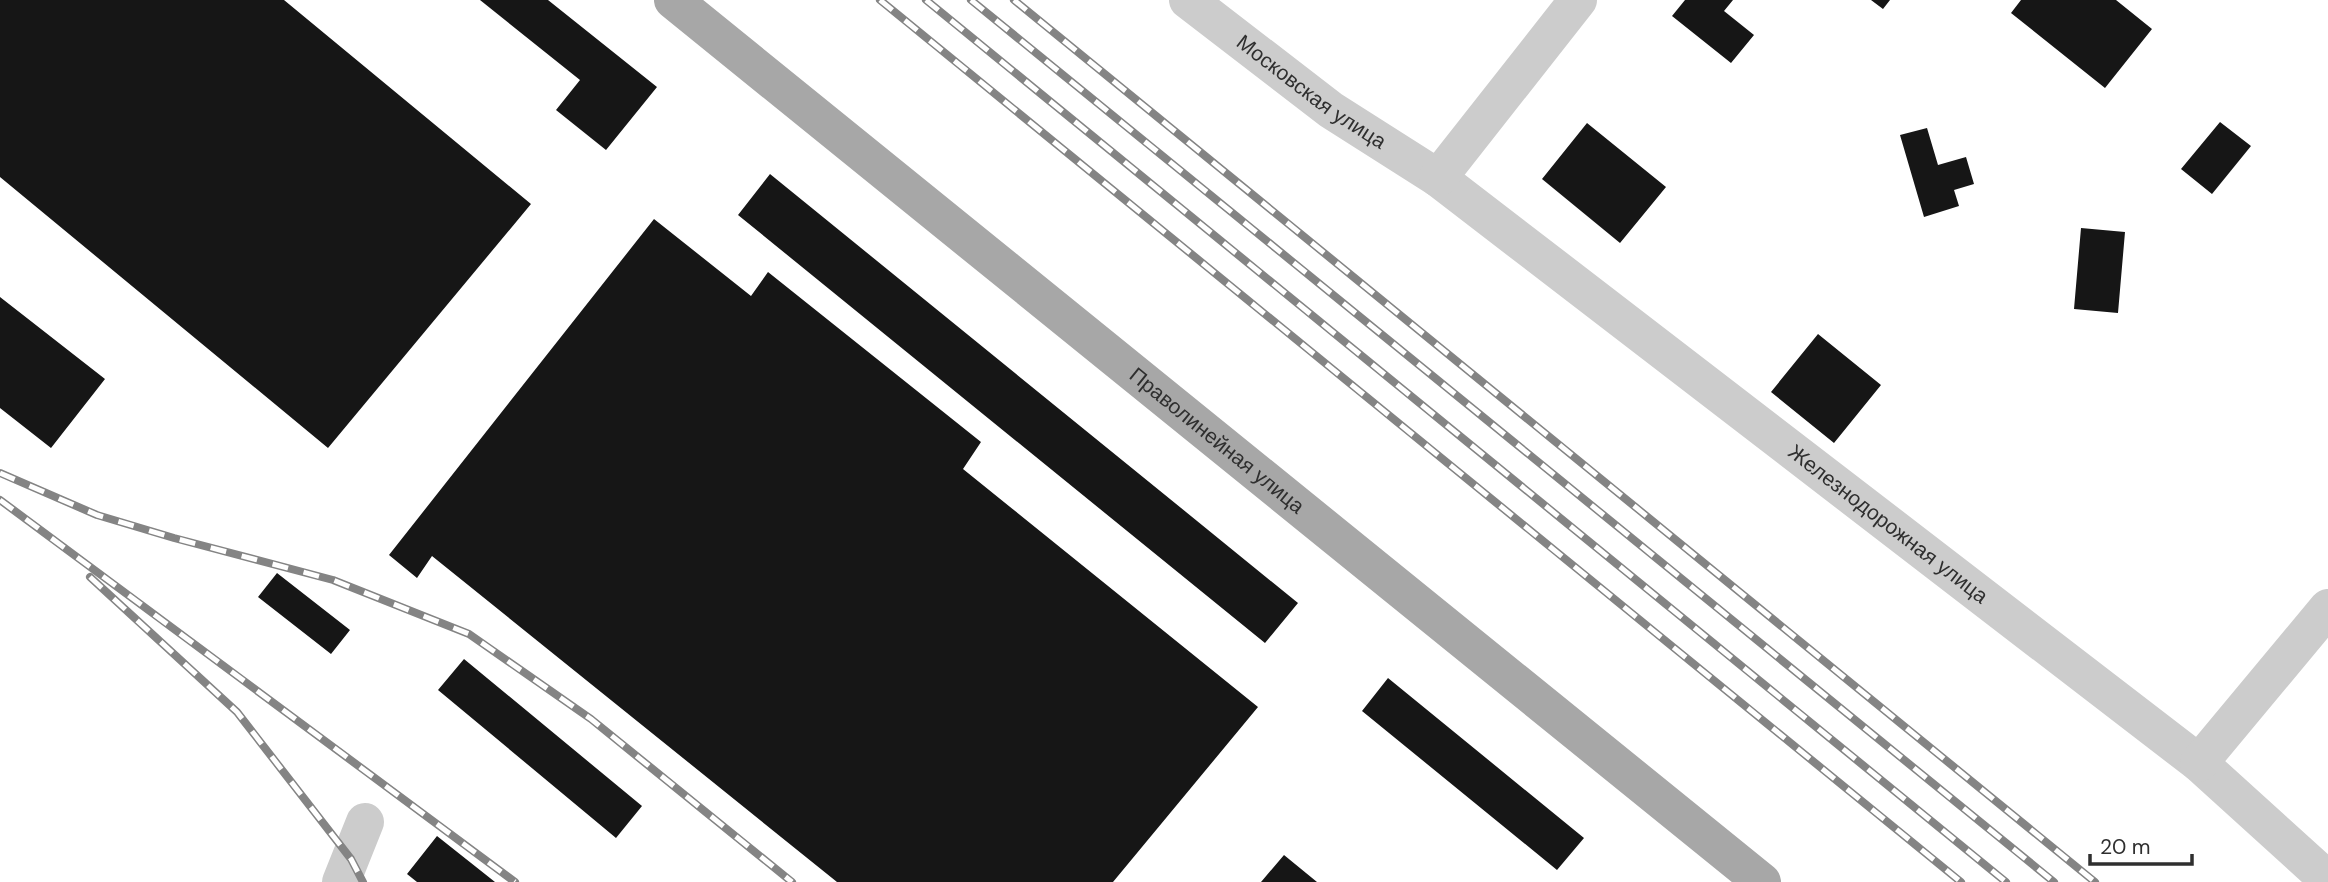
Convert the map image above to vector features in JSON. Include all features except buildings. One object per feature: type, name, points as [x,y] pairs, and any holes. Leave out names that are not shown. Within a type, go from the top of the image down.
[{"type":"main road","name":"Праволинейная улица","points":[[673,0],[1762,882]]},
{"type":"street","name":"Московская улица","points":[[1188,0],[1331,110],[1438,178]]},
{"type":"street","points":[[1438,178],[1578,0]]},
{"type":"street","name":"Железнодорожная улица","points":[[1438,178],[2199,764],[2328,880]]},
{"type":"street","points":[[2199,764],[2328,608]]},
{"type":"street","points":[[341,882],[365,822]]},
{"type":"railway","points":[[880,0],[1961,882]]},
{"type":"railway","points":[[926,0],[2006,882]]},
{"type":"railway","points":[[971,0],[2054,882]]},
{"type":"railway","points":[[1014,0],[2095,882]]},
{"type":"railway","points":[[0,473],[97,515],[333,580],[469,634],[591,719],[792,882]]},
{"type":"railway","points":[[0,500],[515,882]]},
{"type":"railway","points":[[90,577],[237,712],[351,859],[363,882]]}]
